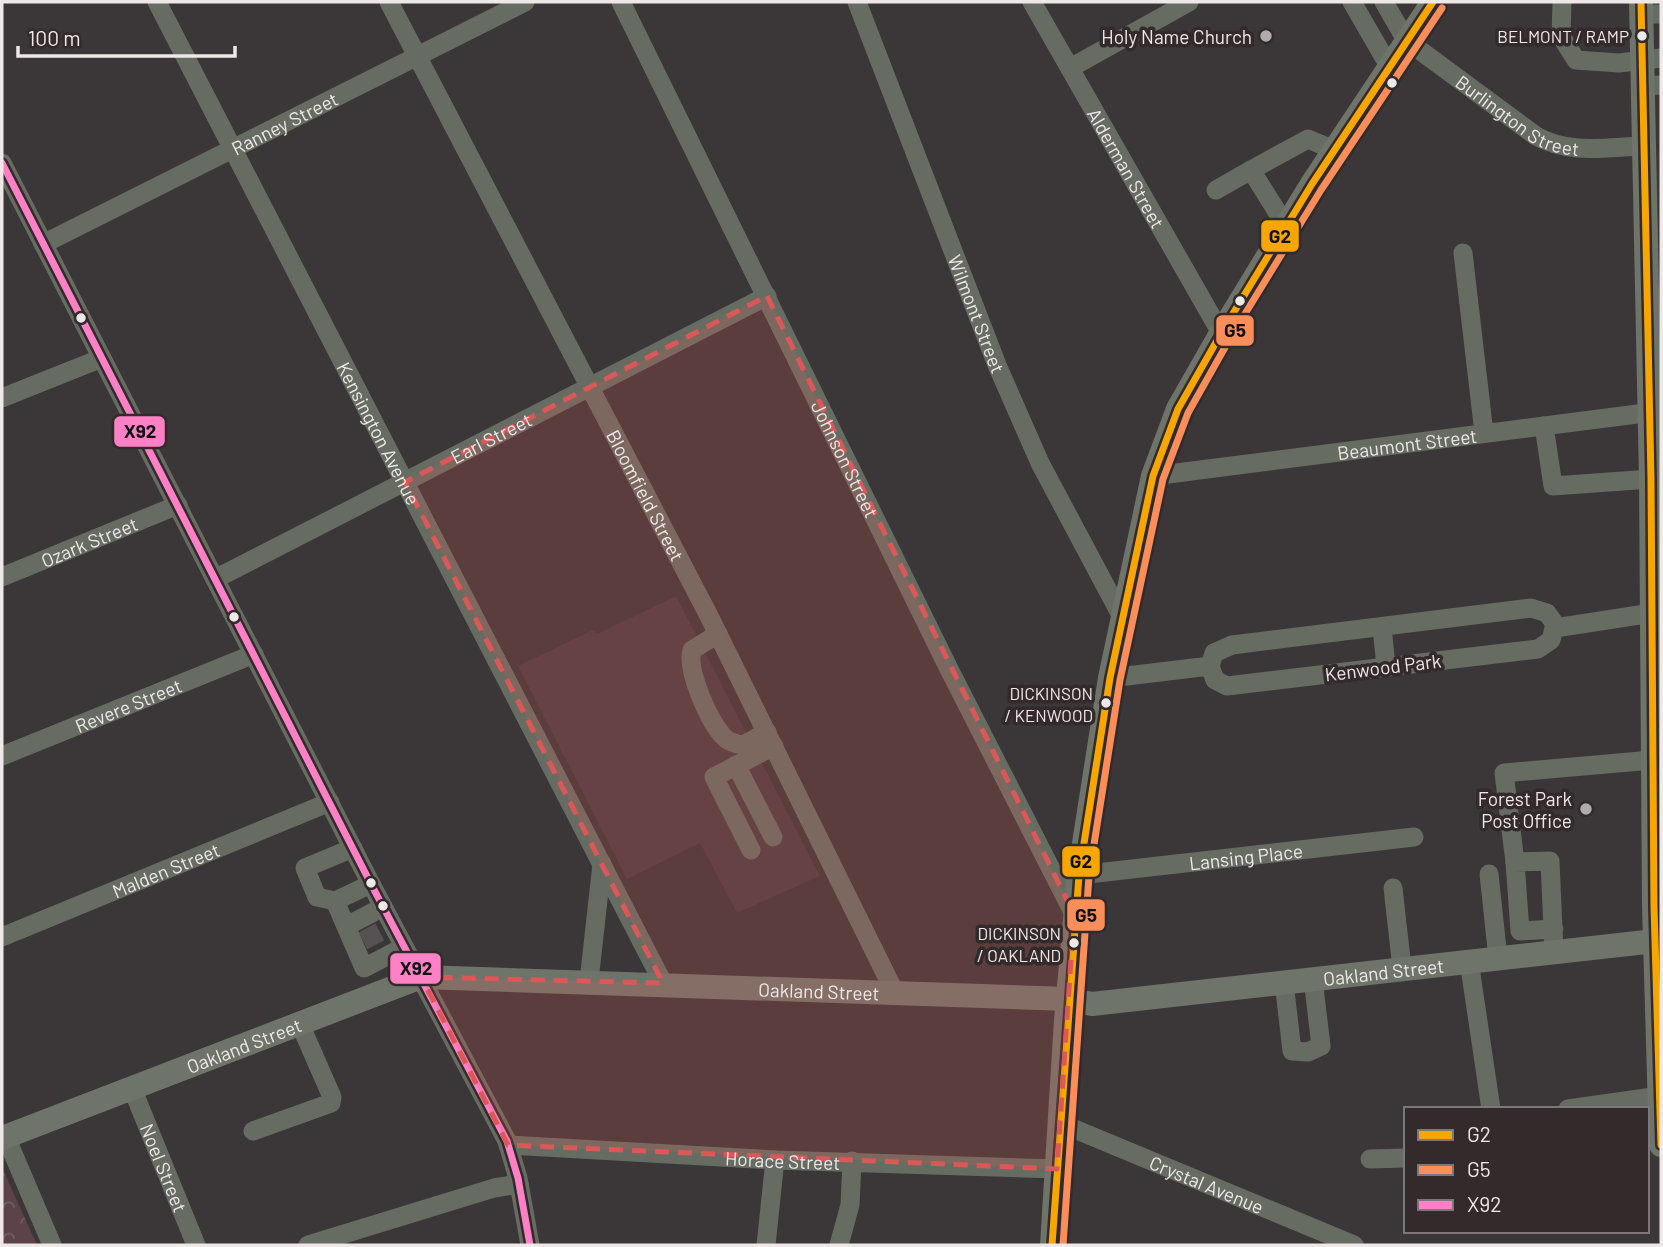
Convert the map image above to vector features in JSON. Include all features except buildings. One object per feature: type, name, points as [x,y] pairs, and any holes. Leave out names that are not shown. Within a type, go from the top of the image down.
[{"type":"main road","points":[[1052,1245],[1067,999],[1079,875],[1110,678],[1153,476],[1178,409],[1221,333],[1334,150],[1433,2]]},
{"type":"main road","points":[[1648,10],[1652,85],[1643,145],[1656,412],[1651,479],[1658,611],[1653,761],[1661,1144]]},
{"type":"main road","name":"Oakland Street","points":[[4,1137],[421,977],[1067,999],[1092,1004],[1498,958],[1554,941],[1658,939]]},
{"type":"street","name":"Kensington Avenue","points":[[157,2],[663,984]]},
{"type":"street","name":"Bloomfield Street","points":[[389,2],[718,634],[896,995]]},
{"type":"street","name":"Ranney Street","points":[[43,244],[526,2]]},
{"type":"street","name":"Johnson Street","points":[[621,2],[948,667],[1074,914]]},
{"type":"street","name":"Wilmont Street","points":[[857,2],[996,365],[1040,464],[1122,617]]},
{"type":"street","name":"Alderman Street","points":[[1032,2],[1221,333]]},
{"type":"street","points":[[1070,68],[1189,2]]},
{"type":"street","points":[[1352,2],[1389,66]]},
{"type":"street","points":[[1384,2],[1406,40]]},
{"type":"street","points":[[1562,2],[1561,36],[1576,60],[1619,63],[1651,59]]},
{"type":"street","name":"Burlington Street","points":[[1406,40],[1524,129],[1548,142],[1579,149],[1643,145]]},
{"type":"street","points":[[1216,190],[1308,139],[1334,150]]},
{"type":"street","points":[[2,163],[371,884],[509,1145],[530,1245]]},
{"type":"street","points":[[1251,170],[1286,226]]},
{"type":"street","points":[[1463,253],[1484,433]]},
{"type":"street","name":"Earl Street","points":[[215,579],[767,296]]},
{"type":"street","points":[[2,398],[102,358]]},
{"type":"street","name":"Beaumont Street","points":[[1153,476],[1656,412]]},
{"type":"street","points":[[1544,426],[1553,486],[1651,479]]},
{"type":"street","name":"Ozark Street","points":[[2,577],[178,505]]},
{"type":"street","name":"Kenwood Park","points":[[1531,608],[1551,616],[1555,628],[1549,643],[1538,649],[1226,685],[1214,680],[1210,666],[1216,650],[1232,645],[1531,608]]},
{"type":"street","points":[[1555,628],[1658,611]]},
{"type":"street","points":[[1382,628],[1386,667]]},
{"type":"street","points":[[718,634],[692,650],[690,662],[692,676],[718,730],[729,741],[743,745],[770,739]]},
{"type":"street","name":"Revere Street","points":[[2,756],[254,654]]},
{"type":"street","points":[[1110,678],[1210,666]]},
{"type":"street","points":[[751,850],[714,780],[716,774],[736,765],[770,739]]},
{"type":"street","points":[[1516,862],[1550,861],[1554,941],[1520,931],[1516,862],[1504,773],[1653,761]]},
{"type":"street","points":[[736,765],[773,837]]},
{"type":"street","name":"Malden Street","points":[[2,937],[330,802]]},
{"type":"street","name":"Lansing Place","points":[[1079,875],[1415,837]]},
{"type":"street","points":[[353,848],[305,868],[317,897],[335,901],[359,924],[374,957],[375,995]]},
{"type":"street","points":[[589,981],[602,864]]},
{"type":"street","points":[[1489,874],[1498,958]]},
{"type":"street","points":[[335,901],[371,884]]},
{"type":"street","points":[[1392,888],[1402,968]]},
{"type":"street","points":[[359,924],[383,906]]},
{"type":"street","points":[[374,957],[404,947]]},
{"type":"street","points":[[1469,961],[1491,1107]]},
{"type":"street","points":[[1284,982],[1292,1051],[1308,1052],[1321,1046],[1313,979]]},
{"type":"street","points":[[253,1131],[331,1103],[332,1097],[300,1024]]},
{"type":"street","name":"Noel Street","points":[[132,1088],[197,1245]]},
{"type":"street","points":[[1588,1107],[1660,1100]]},
{"type":"street","name":"Crystal Avenue","points":[[1060,1124],[1354,1245]]},
{"type":"street","points":[[4,1137],[52,1245]]},
{"type":"street","name":"Horace Street","points":[[509,1145],[775,1160],[1057,1169]]},
{"type":"street","points":[[1370,1159],[1404,1158]]},
{"type":"street","points":[[766,1245],[775,1160]]},
{"type":"street","points":[[839,1245],[850,1205],[852,1161]]},
{"type":"street","points":[[308,1245],[494,1188],[519,1184]]},
{"type":"highlighted area","points":[[767,296],[1074,914],[1057,1169],[508,1145],[421,977],[663,983],[405,482]]},
{"type":"shaded area","points":[[676,596],[820,876],[737,913],[700,843],[627,879],[518,666],[593,630],[597,634]]},
{"type":"green space","points":[[2,1168],[37,1245],[2,1245]]},
{"type":"tunnel","points":[[367,928],[377,947]]},
{"type":"transit line","name":"G2","points":[[1052,1245],[1079,875],[1110,678],[1153,476],[1178,409],[1223,330],[1312,184],[1433,2]]},
{"type":"transit line","name":"G2","points":[[1641,2],[1651,479],[1654,906],[1661,1145]]},
{"type":"transit line","name":"G5","points":[[1063,1245],[1089,876],[1120,680],[1163,479],[1188,413],[1232,335],[1321,190],[1442,8]]},
{"type":"transit line","name":"X92","points":[[2,163],[371,884],[507,1141],[518,1178],[530,1245]]},
{"type":"place","name":"Holy Name Church","points":[[1266,36]]},
{"type":"place","name":"BELMONT / RAMP","points":[[1642,36]]},
{"type":"place","name":"DICKINSON / KENWOOD","points":[[1106,703]]},
{"type":"place","name":"Forest Park Post Office","points":[[1586,809]]},
{"type":"place","name":"DICKINSON / OAKLAND","points":[[1074,943]]}]
